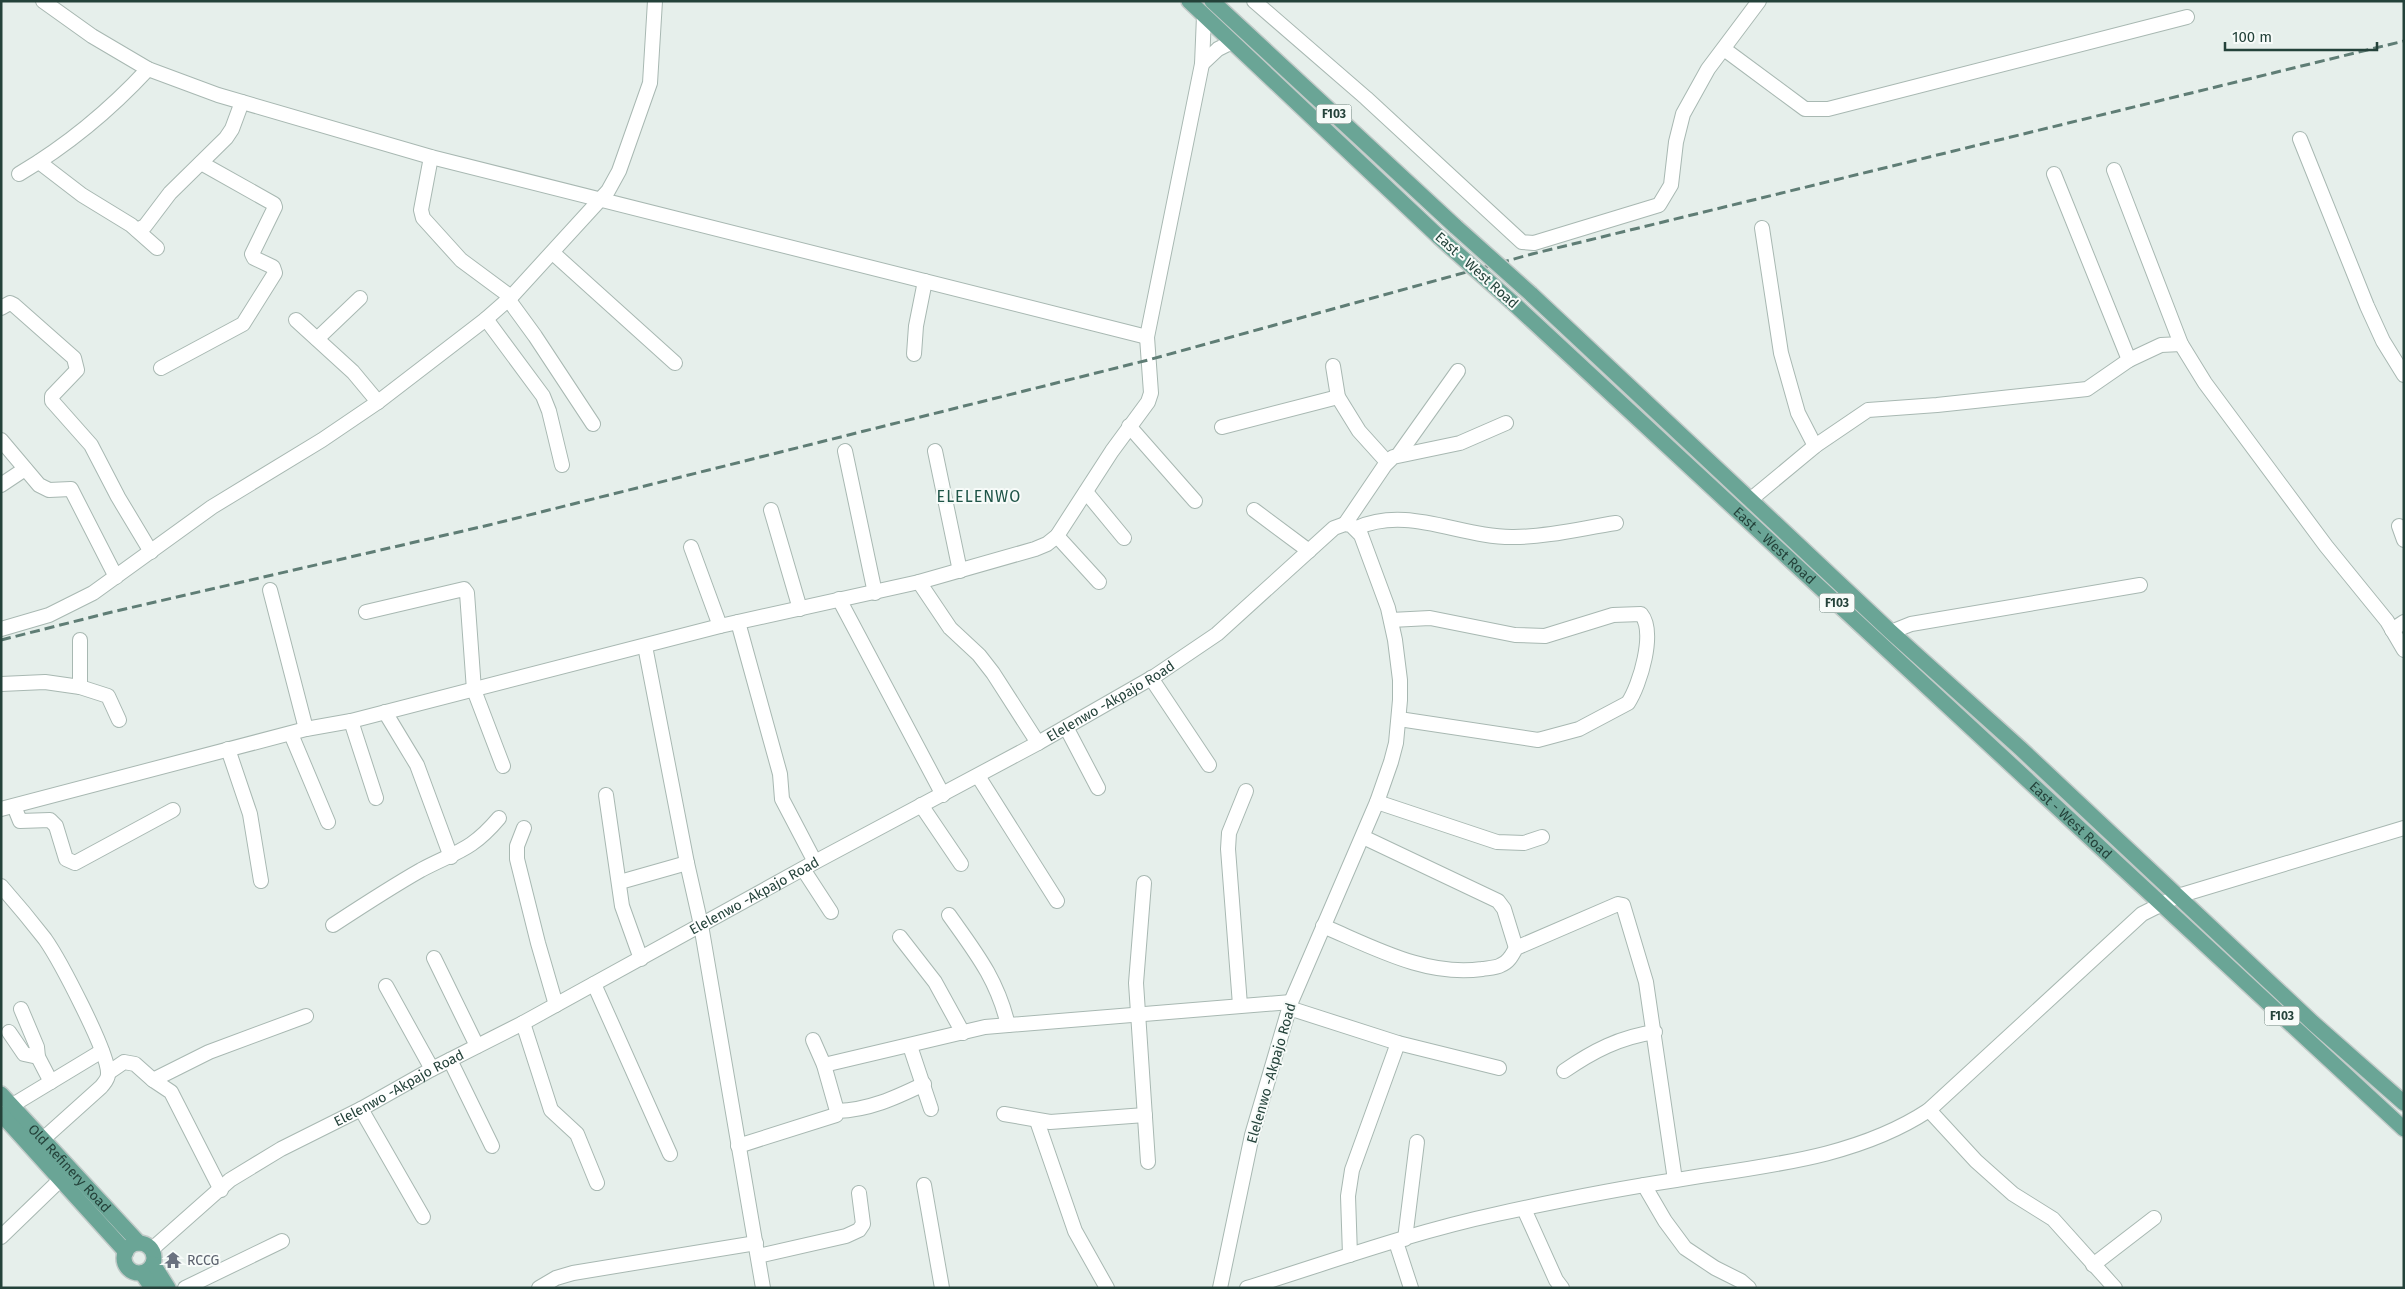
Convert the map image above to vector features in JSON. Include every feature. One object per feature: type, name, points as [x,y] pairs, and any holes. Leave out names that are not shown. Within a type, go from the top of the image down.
[{"type":"main road","name":"East - West Road","points":[[1189,1],[1439,237],[1512,302],[2404,1129]]},
{"type":"main road","name":"East - West Road","points":[[1212,1],[1531,294],[1891,632],[2313,1023],[2404,1103]]},
{"type":"main road","name":"Old Refinery Road","points":[[5,1105],[42,1140],[146,1257]]},
{"type":"main road","name":"Old Refinery Road","points":[[5,1105],[60,1180],[126,1252]]},
{"type":"main road","points":[[146,1257],[132,1272],[124,1260],[126,1252],[130,1247],[146,1257],[168,1288]]},
{"type":"main road","points":[[146,1257],[152,1288]]},
{"type":"street","points":[[43,1],[92,36],[148,69],[242,102],[431,157],[1147,337]]},
{"type":"street","points":[[1,629],[50,615],[93,593],[212,508],[322,440],[378,402],[486,319],[509,298],[553,253],[600,200],[612,185],[619,171],[648,91],[652,69],[655,1]]},
{"type":"street","points":[[1254,1],[1366,98],[1522,242],[1528,243],[1548,240],[1659,204],[1671,185],[1676,142],[1683,114],[1708,69],[1759,1]]},
{"type":"street","points":[[173,810],[75,863],[66,859],[56,826],[50,820],[20,821],[8,808],[306,729],[351,721],[720,626],[919,582],[1035,549],[1048,543],[1057,536],[1130,426],[1145,408],[1151,393],[1147,337],[1202,64],[1204,16]]},
{"type":"street","points":[[1724,48],[1805,109],[1828,109],[2186,17]]},
{"type":"street","points":[[1202,64],[1218,49],[1232,42]]},
{"type":"street","points":[[19,174],[39,162],[112,107],[148,69]]},
{"type":"street","points":[[137,230],[145,226],[170,193],[226,138],[242,102]]},
{"type":"street","points":[[2300,138],[2367,306],[2383,341],[2404,375]]},
{"type":"street","points":[[431,157],[421,210],[423,218],[461,260],[509,298],[593,424]]},
{"type":"street","points":[[39,162],[82,195],[137,230],[158,248]]},
{"type":"street","points":[[160,368],[243,324],[275,273],[273,267],[254,258],[252,254],[275,207],[274,204],[201,163]]},
{"type":"street","points":[[2114,170],[2181,344],[2205,383],[2320,539],[2398,626],[2404,650]]},
{"type":"street","points":[[2054,174],[2129,360]]},
{"type":"street","points":[[1762,228],[1781,353],[1798,413],[1815,446]]},
{"type":"street","points":[[553,253],[675,363]]},
{"type":"street","points":[[914,354],[916,326],[924,281]]},
{"type":"street","points":[[317,339],[360,298]]},
{"type":"street","points":[[1,308],[10,303],[14,305],[74,358],[77,368],[76,372],[52,396],[52,401],[91,444],[118,497],[151,552]]},
{"type":"street","points":[[486,319],[543,396],[549,411],[562,464]]},
{"type":"street","points":[[296,320],[353,372],[378,402]]},
{"type":"street","points":[[1750,500],[1815,446],[1868,410],[1937,405],[2087,389],[2129,360],[2161,345],[2181,344]]},
{"type":"street","points":[[1333,366],[1338,397],[1359,431],[1388,462]]},
{"type":"street","points":[[1351,526],[1388,462],[1399,454],[1458,371]]},
{"type":"street","points":[[1222,427],[1338,397]]},
{"type":"street","points":[[1399,454],[1460,443],[1506,423]]},
{"type":"street","points":[[1130,426],[1195,501]]},
{"type":"street","points":[[1,440],[39,484],[49,490],[71,489],[116,577]]},
{"type":"street","points":[[845,451],[875,593]]},
{"type":"street","points":[[935,451],[960,571]]},
{"type":"street","points":[[1,485],[25,469]]},
{"type":"street","points":[[1086,492],[1124,538]]},
{"type":"street","points":[[771,510],[800,609]]},
{"type":"street","points":[[1254,510],[1309,551]]},
{"type":"street","points":[[1351,526],[1377,521],[1405,520],[1514,538],[1616,523]]},
{"type":"street","name":"Elelenwo -Akpajo Road","points":[[146,1257],[230,1180],[281,1149],[522,1024],[1038,743],[1151,678],[1197,650],[1217,634],[1334,528],[1351,526],[1365,541],[1391,620],[1400,680],[1399,719],[1392,762],[1363,837],[1290,1005],[1252,1135],[1220,1288]]},
{"type":"street","points":[[2399,526],[2404,540]]},
{"type":"street","points":[[1057,536],[1099,582]]},
{"type":"street","points":[[691,547],[720,626]]},
{"type":"street","points":[[919,582],[950,628],[980,655],[1038,743]]},
{"type":"street","points":[[1891,632],[1911,624],[2140,585]]},
{"type":"street","points":[[366,612],[464,588],[467,593],[474,690],[503,766]]},
{"type":"street","points":[[270,590],[306,729]]},
{"type":"street","points":[[839,599],[942,795]]},
{"type":"street","points":[[1391,620],[1430,618],[1528,636],[1545,636],[1613,615],[1641,614],[1648,626],[1646,654],[1628,703],[1579,729],[1538,740],[1399,719]]},
{"type":"street","points":[[738,622],[780,774],[782,799],[809,866],[831,912]]},
{"type":"street","points":[[80,640],[80,687]]},
{"type":"street","points":[[646,646],[687,863],[701,925],[763,1288]]},
{"type":"street","points":[[1151,678],[1209,765]]},
{"type":"street","points":[[1,684],[45,682],[80,687],[108,696],[119,720]]},
{"type":"street","points":[[385,712],[417,765],[451,857]]},
{"type":"street","points":[[351,721],[376,798]]},
{"type":"street","points":[[1066,727],[1098,788]]},
{"type":"street","points":[[291,734],[328,822]]},
{"type":"street","points":[[228,749],[250,814],[262,881]]},
{"type":"street","points":[[978,776],[1057,901]]},
{"type":"street","points":[[1240,1005],[1228,849],[1232,824],[1246,791]]},
{"type":"street","points":[[606,795],[622,906],[641,959]]},
{"type":"street","points":[[1377,802],[1497,842],[1524,843],[1542,837]]},
{"type":"street","points":[[922,805],[961,864]]},
{"type":"street","points":[[333,924],[422,870],[451,857],[475,843],[499,818]]},
{"type":"street","points":[[524,828],[517,846],[517,859],[556,1005]]},
{"type":"street","points":[[1247,1288],[1461,1222],[1644,1185],[1788,1161],[1845,1148],[1897,1130],[1929,1110],[2124,928],[2142,914],[2178,896],[2404,828]]},
{"type":"street","points":[[1363,837],[1498,901],[1504,909],[1516,948]]},
{"type":"street","points":[[620,882],[687,863]]},
{"type":"street","points":[[1144,882],[1137,959],[1138,1014],[1148,1162]]},
{"type":"street","points":[[1,886],[45,940],[63,969],[102,1051],[108,1073],[107,1080],[101,1088],[42,1140]]},
{"type":"street","points":[[1323,926],[1394,956],[1450,970],[1500,966],[1510,959],[1516,948],[1618,904],[1623,905],[1646,982],[1655,1032],[1675,1180]]},
{"type":"street","points":[[949,915],[989,971],[1001,998],[1008,1025]]},
{"type":"street","points":[[900,937],[935,982],[963,1033]]},
{"type":"street","points":[[434,958],[477,1046]]},
{"type":"street","points":[[594,984],[670,1154]]},
{"type":"street","points":[[386,986],[432,1069]]},
{"type":"street","points":[[824,1065],[985,1027],[1240,1005],[1290,1005],[1398,1043],[1499,1068]]},
{"type":"street","points":[[21,1009],[37,1047],[38,1057],[51,1082]]},
{"type":"street","points":[[153,1080],[209,1052],[306,1016]]},
{"type":"street","points":[[522,1024],[551,1110],[577,1134],[598,1183]]},
{"type":"street","points":[[9,1032],[24,1054],[38,1057]]},
{"type":"street","points":[[1564,1071],[1583,1058],[1615,1041],[1655,1032]]},
{"type":"street","points":[[738,1146],[836,1115],[837,1111],[824,1065],[813,1040]]},
{"type":"street","points":[[1350,1255],[1348,1196],[1352,1170],[1398,1043]]},
{"type":"street","points":[[910,1046],[931,1109]]},
{"type":"street","points":[[5,1105],[51,1082],[102,1051]]},
{"type":"street","points":[[450,1060],[492,1146]]},
{"type":"street","points":[[108,1073],[124,1062],[136,1064],[153,1080],[171,1092],[221,1190]]},
{"type":"street","points":[[837,1111],[858,1110],[883,1103],[924,1084]]},
{"type":"street","points":[[361,1109],[423,1217]]},
{"type":"street","points":[[1929,1110],[1976,1162],[2013,1194],[2053,1219],[2116,1288]]},
{"type":"street","points":[[1004,1114],[1038,1121],[1144,1115]]},
{"type":"street","points":[[1038,1121],[1075,1231],[1107,1288]]},
{"type":"street","points":[[1411,1288],[1400,1241],[1417,1142]]},
{"type":"street","points":[[1,1237],[60,1180]]},
{"type":"street","points":[[924,1185],[942,1288]]},
{"type":"street","points":[[1644,1185],[1665,1221],[1685,1248],[1715,1268],[1742,1281],[1749,1288]]},
{"type":"street","points":[[539,1288],[556,1278],[573,1274],[846,1236],[859,1230],[863,1224],[859,1193]]},
{"type":"street","points":[[1524,1208],[1556,1280],[1562,1288]]},
{"type":"street","points":[[2093,1265],[2154,1218]]},
{"type":"street","points":[[185,1288],[282,1241]]},
{"type":"railway","points":[[1,640],[112,612],[489,525],[1148,360],[1532,254],[2404,41]]},
{"type":"place","name":"RCCG","points":[[173,1260]]},
{"type":"district","name":"ELELENWO","points":[[979,496]]}]
